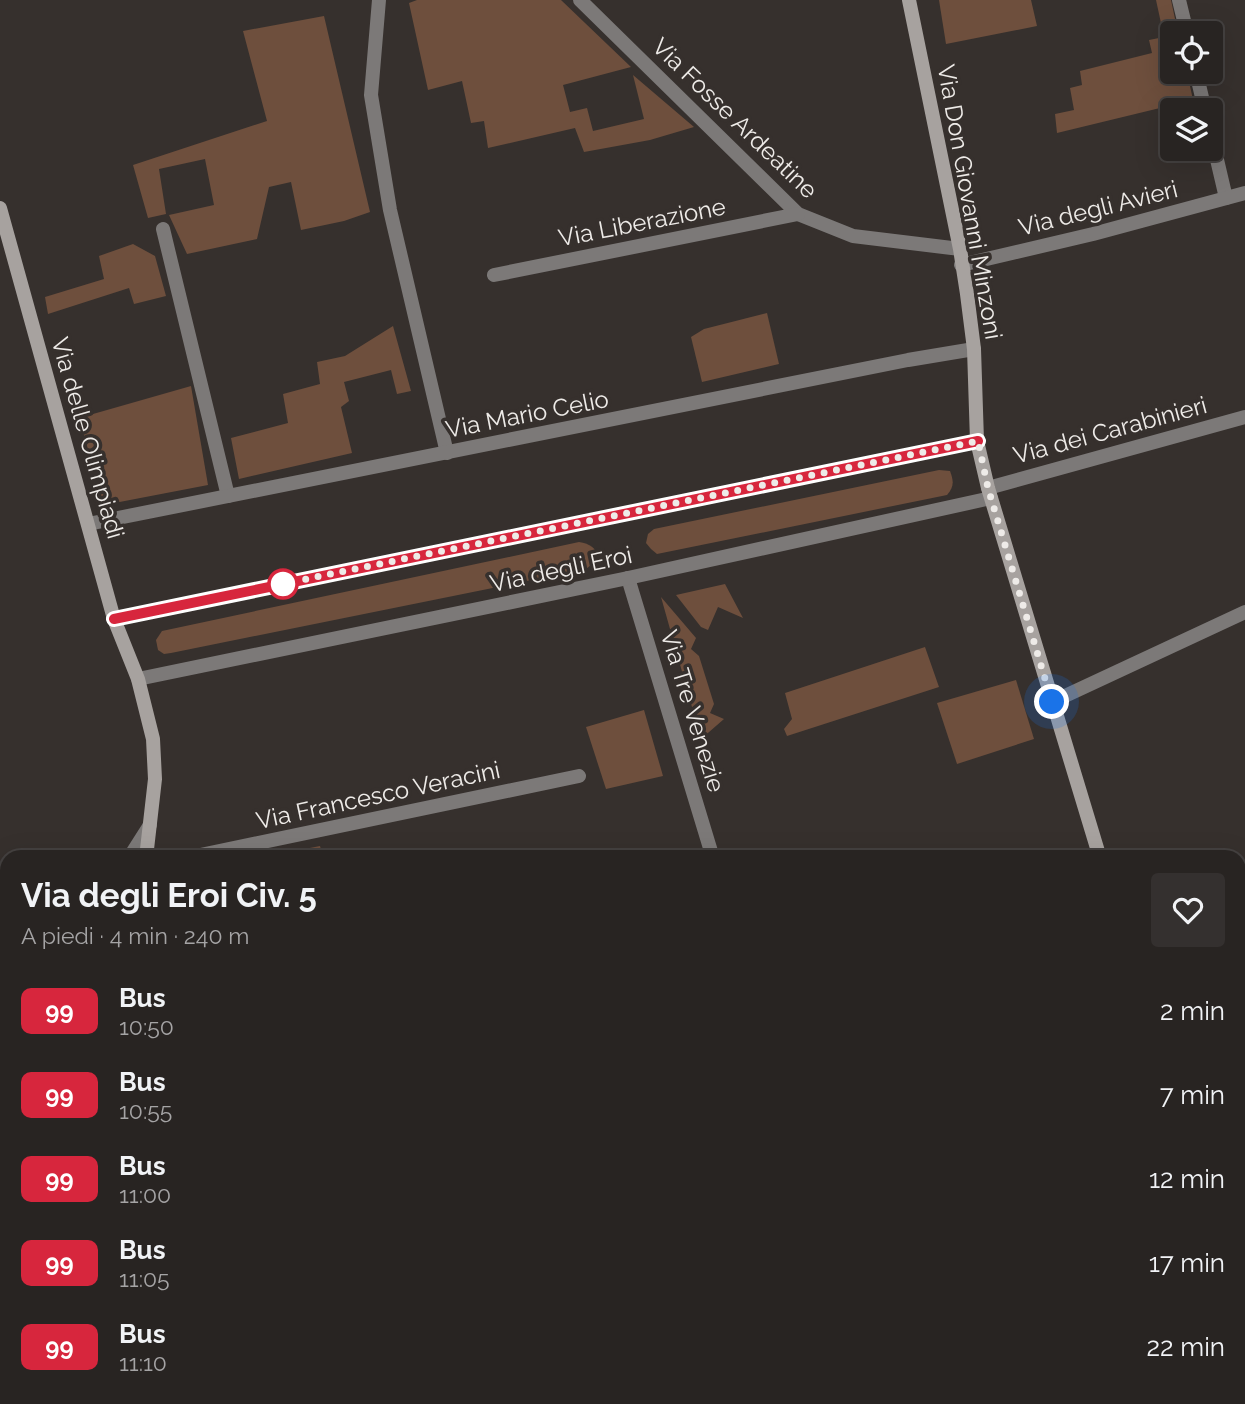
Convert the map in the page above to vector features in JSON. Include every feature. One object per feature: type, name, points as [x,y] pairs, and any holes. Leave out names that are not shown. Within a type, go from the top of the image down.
[{"type":"street","points":[[379,0],[371,95],[390,210],[447,453]]},
{"type":"street","name":"Via Fosse Ardeatine","points":[[580,0],[798,214],[853,236],[960,248]]},
{"type":"street","name":"Via Don Giovanni Minzoni","points":[[909,0],[960,248],[974,349],[978,441],[990,493],[1098,850]]},
{"type":"street","points":[[1179,0],[1184,21]]},
{"type":"street","points":[[1217,161],[1226,198]]},
{"type":"street","name":"Via degli Avieri","points":[[961,265],[1093,234],[1245,193]]},
{"type":"street","name":"Via delle Olimpiadi","points":[[0,208],[114,619],[138,679],[153,739],[155,779],[147,850]]},
{"type":"street","name":"Via Liberazione","points":[[494,275],[798,214]]},
{"type":"street","points":[[163,229],[228,496]]},
{"type":"street","name":"Via Mario Celio","points":[[88,524],[974,349]]},
{"type":"street","name":"Via dei Carabinieri","points":[[990,493],[1245,417]]},
{"type":"street","points":[[114,619],[978,441]]},
{"type":"street","name":"Via degli Eroi","points":[[138,679],[628,578],[990,493]]},
{"type":"street","name":"Via Tre Venezie","points":[[628,578],[711,850]]},
{"type":"street","points":[[1052,702],[1245,612]]},
{"type":"street","name":"Via Francesco Veracini","points":[[224,850],[579,776]]},
{"type":"street","points":[[134,850],[150,825]]},
{"type":"shaded area","points":[[417,0],[561,0],[631,67],[563,85],[570,112],[587,108],[593,131],[644,119],[633,75],[694,127],[650,140],[584,152],[575,128],[488,148],[484,121],[471,123],[462,81],[428,90],[409,3]]},
{"type":"shaded area","points":[[939,0],[1031,0],[1037,26],[946,44]]},
{"type":"shaded area","points":[[1156,0],[1171,0],[1175,21],[1161,21]]},
{"type":"shaded area","points":[[324,16],[370,212],[344,221],[301,230],[291,182],[269,187],[257,239],[187,254],[169,215],[214,205],[205,159],[159,169],[166,214],[148,218],[133,165],[267,121],[243,31]]},
{"type":"shaded area","points":[[1160,38],[1160,84],[1190,84],[1193,98],[1160,98],[1160,108],[1057,133],[1055,114],[1074,110],[1070,88],[1082,85],[1080,71],[1152,53],[1149,40]]},
{"type":"shaded area","points":[[133,244],[155,256],[166,296],[134,304],[129,288],[48,314],[45,297],[104,279],[99,256]]},
{"type":"shaded area","points":[[767,313],[779,364],[702,382],[691,337],[704,329]]},
{"type":"shaded area","points":[[393,326],[411,391],[397,394],[391,370],[344,382],[349,401],[341,407],[352,453],[239,479],[231,438],[288,423],[283,394],[320,384],[317,362],[345,356]]},
{"type":"shaded area","points":[[191,386],[208,485],[104,505],[79,418]]},
{"type":"shaded area","points":[[939,470],[950,471],[953,481],[947,495],[657,554],[646,543],[648,534],[654,529]]},
{"type":"shaded area","points":[[579,542],[590,546],[596,552],[595,560],[586,569],[171,653],[164,654],[158,650],[156,640],[162,631]]},
{"type":"shaded area","points":[[725,584],[743,618],[718,607],[708,630],[701,627],[676,595]]},
{"type":"shaded area","points":[[661,597],[696,638],[691,649],[699,656],[714,704],[710,713],[724,719],[701,739]]},
{"type":"shaded area","points":[[925,647],[939,687],[787,736],[784,729],[792,719],[785,693]]},
{"type":"shaded area","points":[[1016,680],[1034,739],[957,764],[937,703]]},
{"type":"shaded area","points":[[644,710],[663,776],[606,789],[586,727]]},
{"type":"shaded area","points":[[320,846],[321,850],[300,850]]},
{"type":"bus line","name":"99","points":[[114,619],[978,441]]},
{"type":"route","points":[[283,584],[978,441],[988,488],[1052,702]]}]
